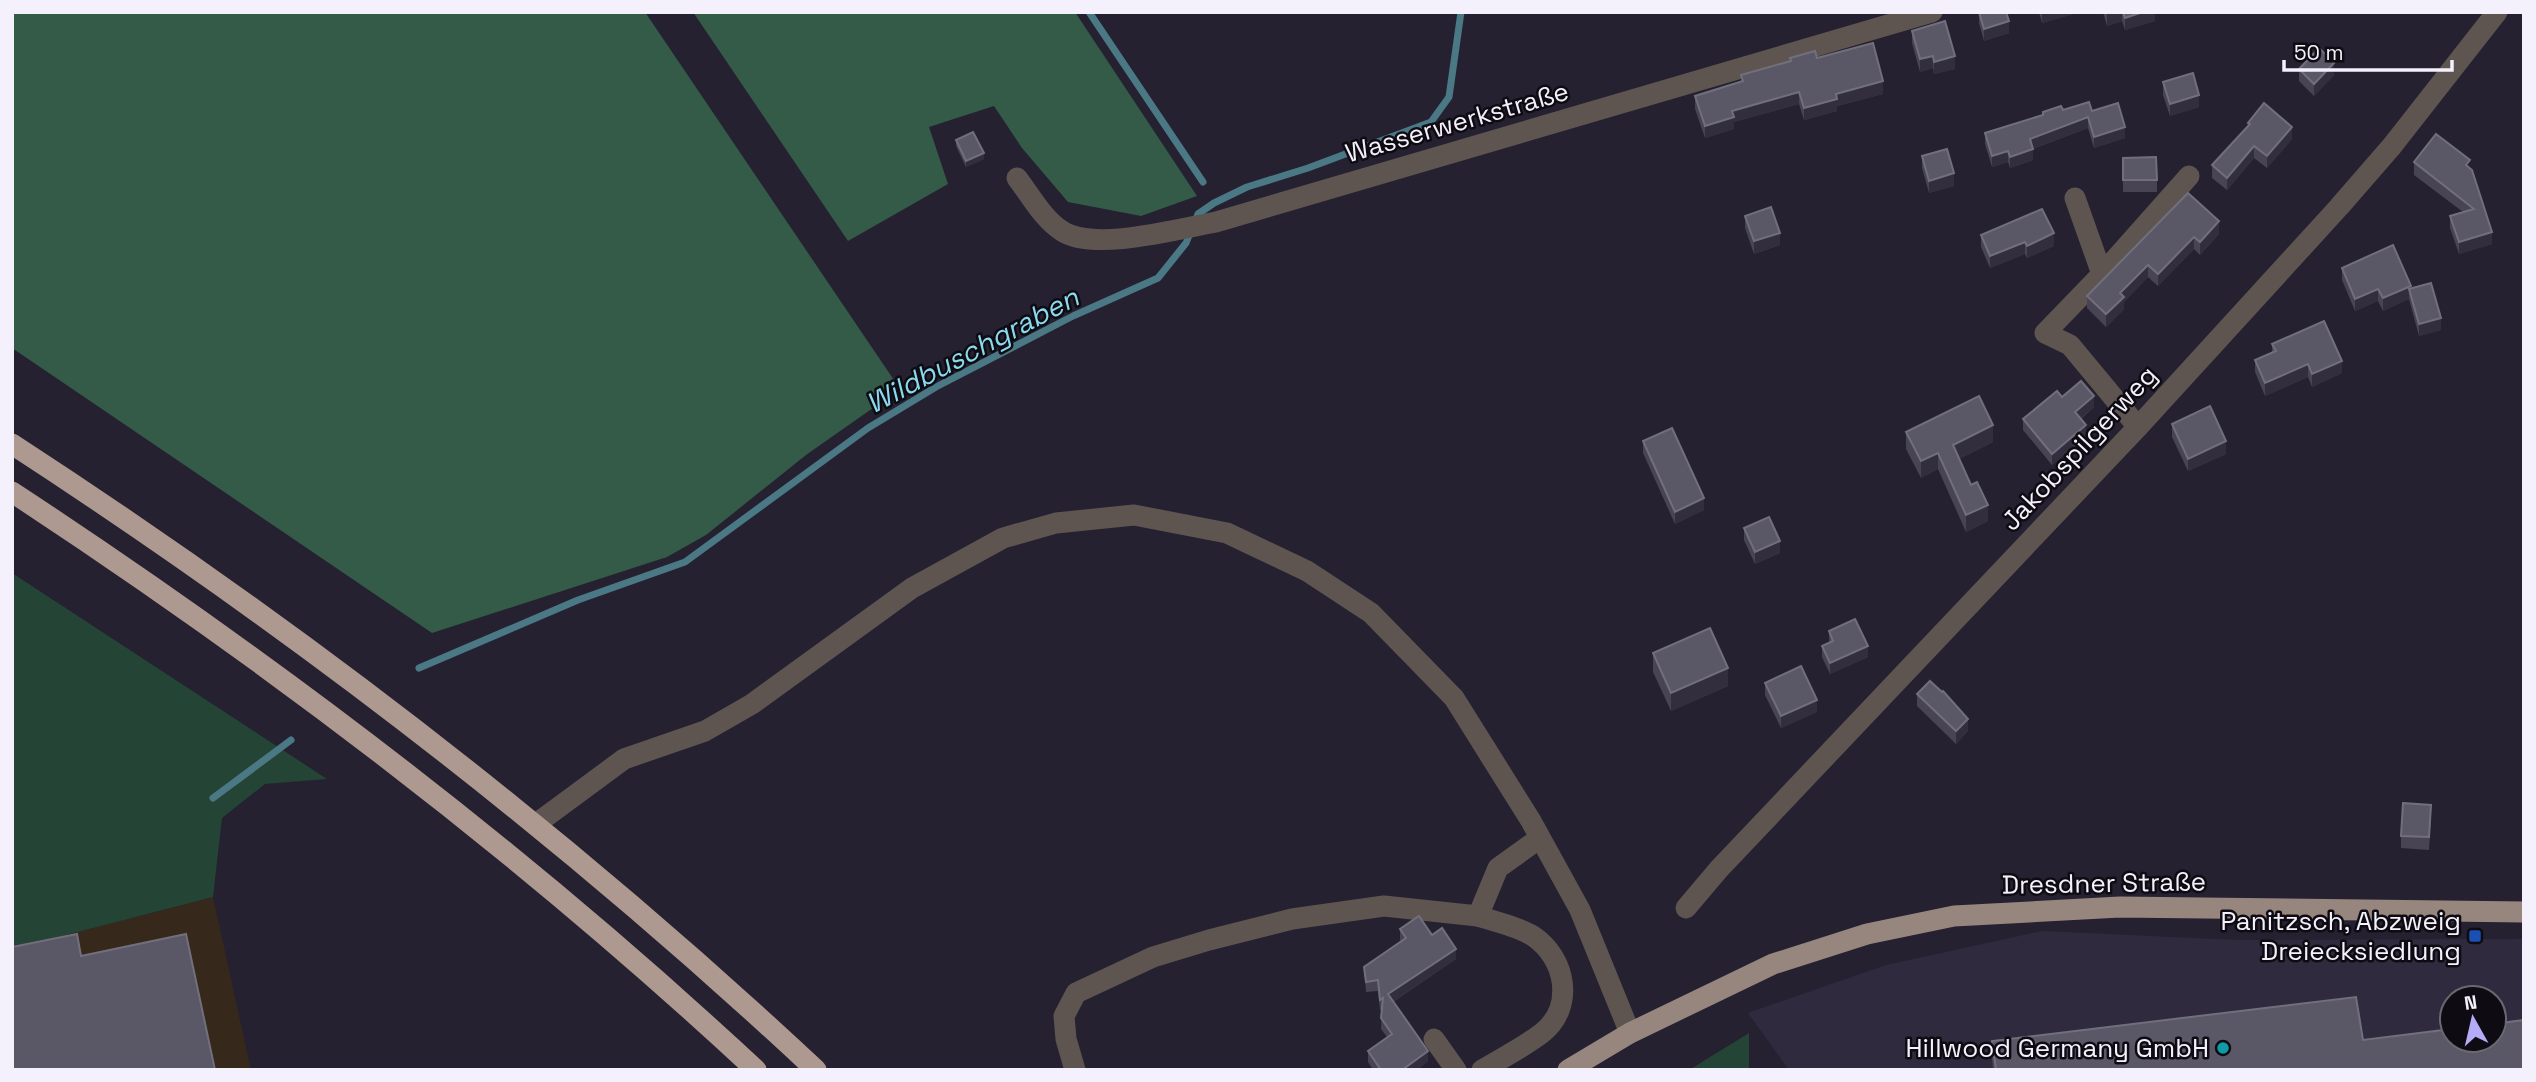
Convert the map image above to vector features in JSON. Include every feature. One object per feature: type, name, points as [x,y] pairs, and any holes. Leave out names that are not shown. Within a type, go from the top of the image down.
[{"type":"highway","points":[[12,444],[92,496],[286,632],[446,752],[677,943],[816,1070]]},
{"type":"highway","points":[[12,492],[259,664],[421,785],[535,876],[756,1070]]},
{"type":"main road","name":"Dresdner Straße","points":[[1568,1070],[1630,1033],[1773,964],[1867,934],[1954,916],[2120,907],[2524,912]]},
{"type":"street","name":"Wasserwerkstraße","points":[[1017,178],[1048,218],[1062,231],[1080,239],[1109,240],[1216,222],[1932,12]]},
{"type":"street","name":"Jakobspilgerweg","points":[[1686,908],[1719,869],[2138,427],[2339,207],[2392,146],[2497,12]]},
{"type":"street","points":[[2138,427],[2070,345],[2045,333],[2102,274],[2189,176]]},
{"type":"street","points":[[2075,198],[2102,274]]},
{"type":"street","points":[[536,824],[624,759],[705,732],[752,704],[912,588],[1003,538],[1056,523],[1135,515],[1227,533],[1307,571],[1371,613],[1454,698],[1540,838],[1580,910],[1630,1033]]},
{"type":"street","points":[[1478,916],[1498,868],[1540,838]]},
{"type":"street","points":[[1075,1070],[1066,1039],[1064,1016],[1076,993],[1153,957],[1209,940],[1292,919],[1384,906],[1478,916],[1521,929],[1544,945],[1560,966],[1563,999],[1557,1016],[1543,1032],[1482,1070]]},
{"type":"street","points":[[1434,1039],[1456,1070]]},
{"type":"shaded area","points":[[213,897],[251,1070],[12,1070],[12,949]]},
{"type":"shaded area","name":"Hillwood Germany GmbH","points":[[2042,931],[2238,940],[2524,939],[2524,1070],[1789,1070],[1748,1013],[1886,965]]},
{"type":"green space","points":[[12,12],[645,12],[900,389],[806,455],[706,535],[667,557],[432,633],[12,348]]},
{"type":"green space","points":[[693,12],[1075,12],[1197,196],[1141,216],[1068,202],[1022,148],[994,106],[929,127],[948,184],[848,241]]},
{"type":"green space","points":[[12,573],[327,779],[265,784],[222,818],[213,897],[12,949]]},
{"type":"green space","points":[[1749,1033],[1749,1070],[1689,1070]]},
{"type":"building","points":[[1979,12],[2006,12],[2009,21],[1984,29]]},
{"type":"building","points":[[2123,12],[2143,12],[2125,18]]},
{"type":"building","points":[[1945,21],[1955,56],[1934,62],[1933,56],[1920,59],[1912,31]]},
{"type":"building","points":[[1873,43],[1883,81],[1836,94],[1837,99],[1804,108],[1799,92],[1732,111],[1734,117],[1705,126],[1695,96],[1743,81],[1741,75],[1791,61],[1790,58],[1815,51],[1817,58]]},
{"type":"building","points":[[2319,48],[2334,63],[2314,84],[2299,69]]},
{"type":"building","points":[[2193,73],[2199,95],[2170,104],[2163,82]]},
{"type":"building","points":[[2089,102],[2092,111],[2118,103],[2125,127],[2094,137],[2088,117],[2030,139],[2033,149],[2010,157],[2008,151],[1992,156],[1985,133],[2043,115],[2043,112],[2061,106],[2063,110]]},
{"type":"building","points":[[2264,103],[2292,127],[2267,156],[2254,146],[2227,178],[2212,165],[2250,124],[2248,123]]},
{"type":"building","points":[[973,132],[984,153],[966,161],[956,140]]},
{"type":"building","points":[[2436,134],[2470,160],[2466,165],[2472,170],[2492,232],[2459,242],[2450,216],[2474,209],[2414,162]]},
{"type":"building","points":[[1947,149],[1954,173],[1929,181],[1922,156]]},
{"type":"building","points":[[2156,157],[2157,180],[2123,180],[2123,158]]},
{"type":"building","points":[[2188,193],[2219,221],[2200,242],[2194,237],[2158,274],[2148,265],[2120,293],[2124,297],[2106,314],[2087,296]]},
{"type":"building","points":[[1771,207],[1780,233],[1754,241],[1745,216]]},
{"type":"building","points":[[2042,209],[2054,233],[2027,246],[2025,242],[1990,256],[1981,235]]},
{"type":"building","points":[[2393,245],[2411,286],[2383,298],[2378,289],[2355,299],[2342,268]]},
{"type":"building","points":[[2431,283],[2441,318],[2419,324],[2409,289]]},
{"type":"building","points":[[2324,321],[2342,361],[2312,374],[2308,364],[2265,383],[2255,360],[2276,351],[2272,344]]},
{"type":"building","points":[[2081,381],[2094,396],[2075,412],[2086,425],[2052,454],[2023,419],[2057,391],[2062,397]]},
{"type":"building","points":[[1979,396],[1993,425],[1953,445],[1971,485],[1977,482],[1988,505],[1966,515],[1938,453],[1921,461],[1906,432]]},
{"type":"building","points":[[2210,406],[2226,441],[2188,459],[2172,424]]},
{"type":"building","points":[[1672,428],[1704,498],[1675,512],[1643,441]]},
{"type":"building","points":[[1769,517],[1780,541],[1755,552],[1744,528]]},
{"type":"building","points":[[1855,619],[1868,646],[1830,663],[1822,646],[1833,641],[1829,631]]},
{"type":"building","points":[[1710,628],[1728,668],[1671,693],[1653,653]]},
{"type":"building","points":[[1801,666],[1817,700],[1781,716],[1765,683]]},
{"type":"building","points":[[1930,681],[1943,691],[1968,719],[1956,731],[1917,694]]},
{"type":"building","points":[[2403,803],[2431,805],[2429,837],[2401,836]]},
{"type":"building","points":[[1419,916],[1432,935],[1442,928],[1456,949],[1388,994],[1428,1051],[1402,1070],[1381,1070],[1368,1051],[1392,1034],[1381,1018],[1383,998],[1380,1000],[1378,980],[1366,982],[1364,967],[1406,938],[1400,929]]},
{"type":"building","points":[[77,934],[81,956],[186,934],[215,1070],[12,1070],[12,947]]},
{"type":"building","name":"Hillwood Germany GmbH","points":[[2356,997],[2363,1040],[2438,1031],[2438,1054],[2508,1054],[2508,1022],[2524,1020],[2524,1070],[1996,1070],[1992,1041]]},
{"type":"waterway","points":[[1089,12],[1203,182]]},
{"type":"waterway","name":"Wildbuschgraben","points":[[419,668],[578,600],[685,562],[868,428],[936,387],[1073,316],[1158,278],[1186,243],[1198,214],[1214,203],[1247,187],[1308,168],[1431,122],[1449,97],[1461,12]]},
{"type":"waterway","name":"Wildbuschgraben","points":[[213,798],[291,740]]},
{"type":"place","name":"Panitzsch, Abzweig Dreiecksiedlung","points":[[2475,936]]},
{"type":"place","name":"Hillwood Germany GmbH","points":[[2223,1048]]}]
